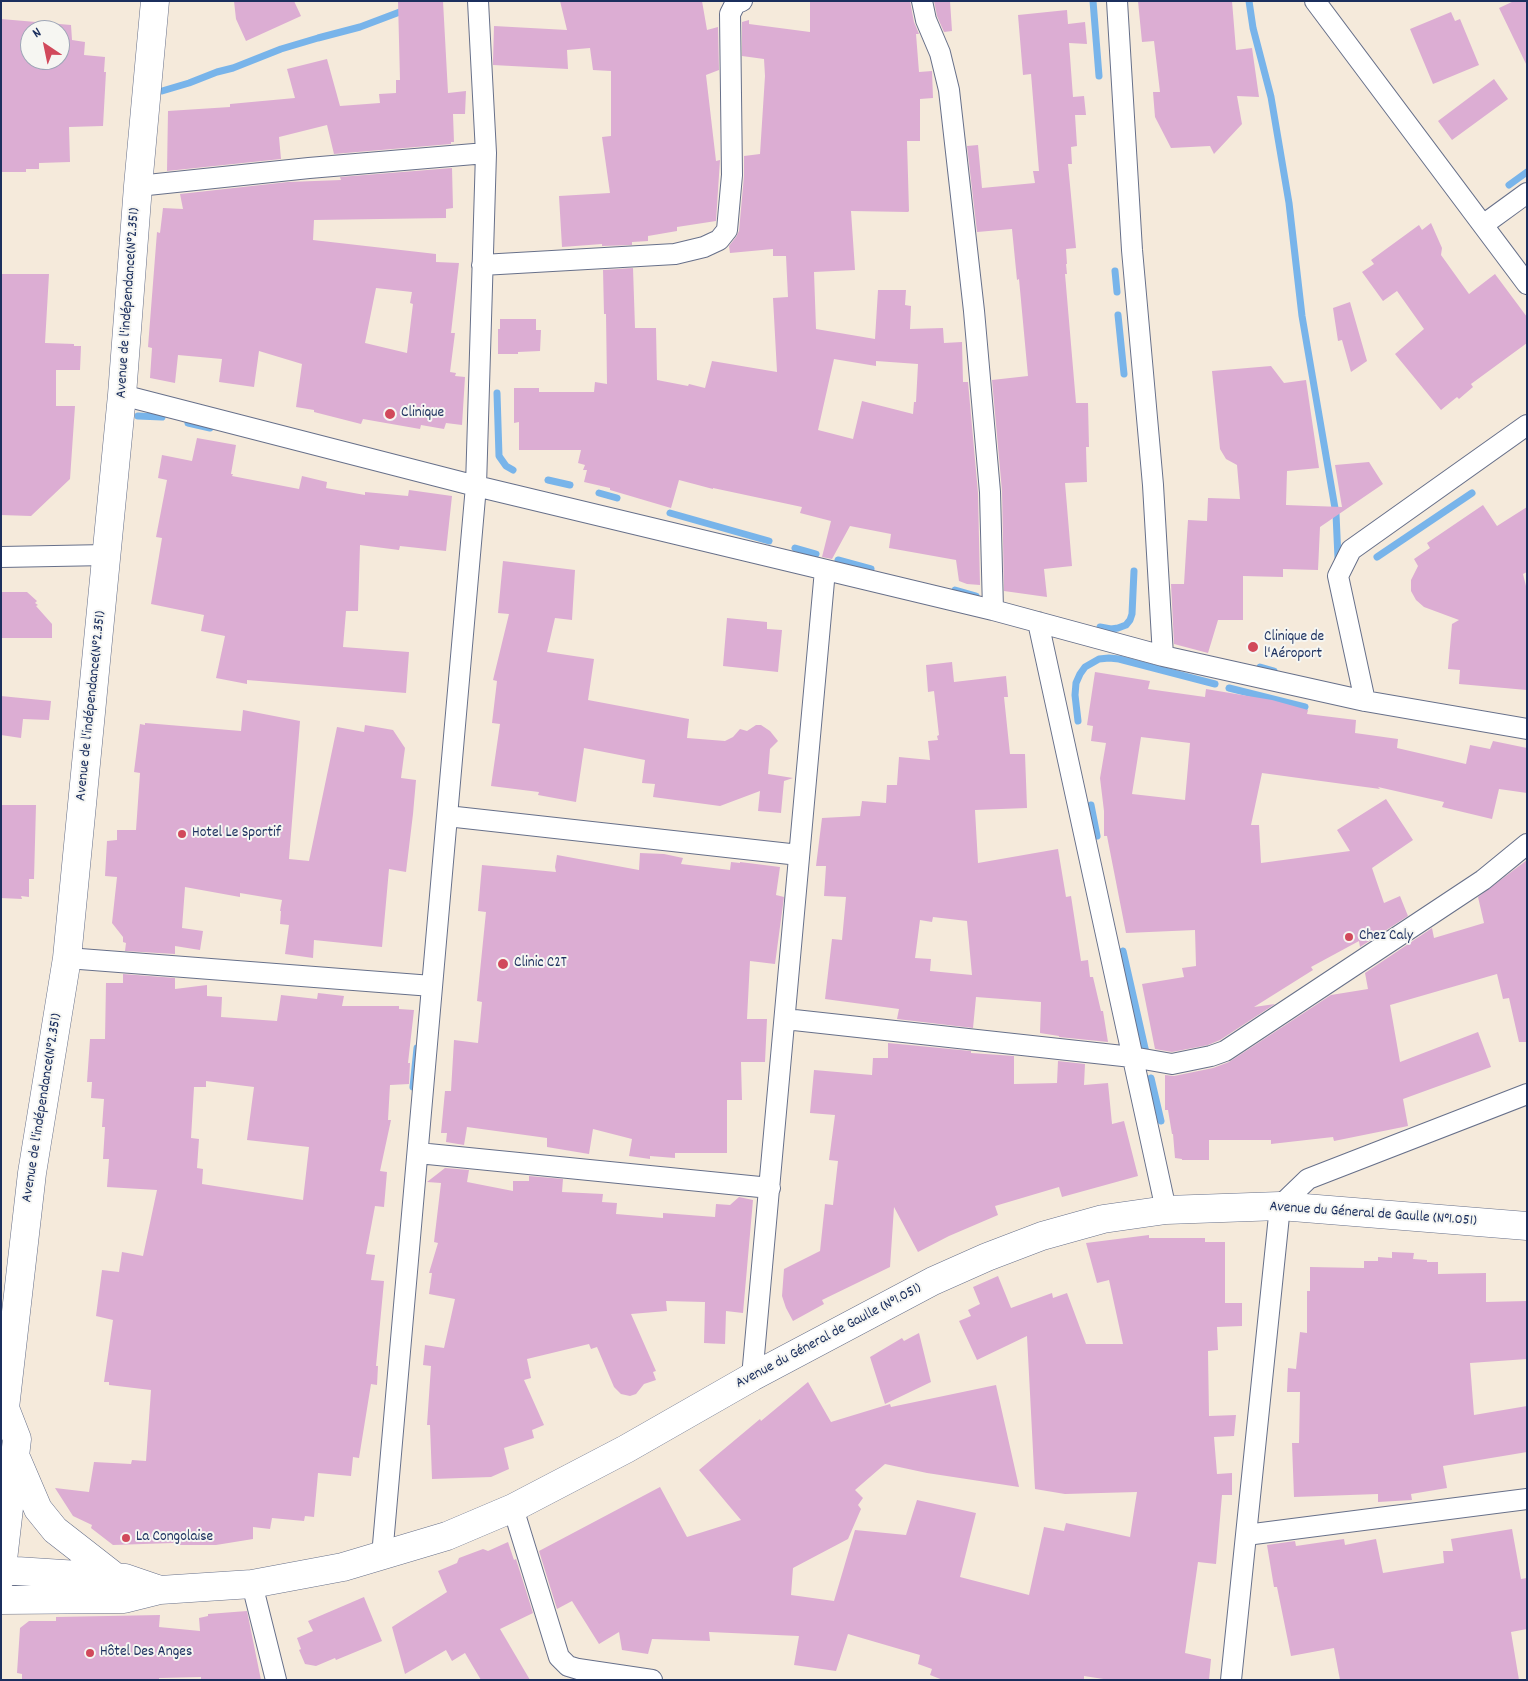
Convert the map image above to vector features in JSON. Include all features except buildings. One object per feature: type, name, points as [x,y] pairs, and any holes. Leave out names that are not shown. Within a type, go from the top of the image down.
[{"type":"main road","name":"Avenue de l'indépendance(N°2.351)","points":[[2,1572],[17,1440],[3,1411],[32,1173],[67,958],[122,395],[155,1]]},
{"type":"main road","name":"Avenue du Géneral de Gaulle (N°1.051)","points":[[1,1600],[124,1599],[160,1590],[252,1584],[343,1567],[447,1536],[513,1508],[626,1449],[752,1377],[933,1281],[987,1257],[1042,1236],[1103,1220],[1166,1210],[1280,1206],[1527,1226]]},
{"type":"main road","points":[[16,1458],[38,1509],[54,1530],[114,1576]]},
{"type":"main road","name":"Avenue du Géneral de Gaulle (N°1.051)","points":[[2,1572],[114,1576],[160,1590]]},
{"type":"street","points":[[382,1556],[476,486],[486,153],[478,1]]},
{"type":"street","points":[[482,265],[675,254],[704,247],[719,240],[728,230],[732,175],[730,14],[735,4],[742,1]]},
{"type":"street","points":[[922,1],[926,20],[940,53],[949,90],[974,311],[989,482],[993,610]]},
{"type":"street","points":[[1117,1],[1132,250],[1153,485],[1163,656]]},
{"type":"street","points":[[1323,4],[1527,284]]},
{"type":"street","points":[[138,186],[308,168],[486,153]]},
{"type":"street","points":[[1483,225],[1527,193]]},
{"type":"street","points":[[122,395],[476,486],[993,610],[1163,656],[1365,701],[1527,730]]},
{"type":"street","points":[[1365,701],[1338,576],[1351,550],[1527,425]]},
{"type":"street","points":[[1,557],[107,555]]},
{"type":"street","points":[[752,1377],[825,570]]},
{"type":"street","points":[[1038,622],[1166,1210]]},
{"type":"street","points":[[447,816],[799,855]]},
{"type":"street","points":[[785,1019],[1132,1057],[1172,1064],[1211,1056],[1225,1050],[1483,880],[1527,844]]},
{"type":"street","points":[[67,958],[432,986]]},
{"type":"street","points":[[1231,1680],[1280,1206],[1308,1179],[1527,1094]]},
{"type":"street","points":[[418,1153],[770,1188]]},
{"type":"street","points":[[1246,1535],[1527,1499]]},
{"type":"street","points":[[513,1508],[559,1657],[568,1666],[578,1669],[652,1680]]},
{"type":"street","points":[[252,1584],[276,1680]]},
{"type":"waterway","points":[[1093,1],[1099,76]]},
{"type":"waterway","points":[[1249,1],[1253,28],[1271,97],[1289,203],[1302,316],[1336,514],[1338,558]]},
{"type":"waterway","points":[[162,91],[233,68],[281,49],[360,27],[405,10]]},
{"type":"waterway","points":[[1509,185],[1527,172]]},
{"type":"waterway","points":[[1115,271],[1117,292]]},
{"type":"waterway","points":[[1118,315],[1124,374]]},
{"type":"waterway","points":[[497,393],[499,456],[506,466],[513,470]]},
{"type":"waterway","points":[[138,416],[162,417]]},
{"type":"waterway","points":[[188,423],[210,428]]},
{"type":"waterway","points":[[548,480],[570,485]]},
{"type":"waterway","points":[[599,493],[617,498]]},
{"type":"waterway","points":[[1377,557],[1472,493]]},
{"type":"waterway","points":[[670,513],[769,541]]},
{"type":"waterway","points":[[795,548],[816,554]]},
{"type":"waterway","points":[[838,560],[871,569]]},
{"type":"waterway","points":[[1100,627],[1118,628],[1126,625],[1130,620],[1132,614],[1134,571]]},
{"type":"waterway","points":[[955,590],[976,596]]},
{"type":"waterway","points":[[1078,721],[1075,695],[1076,683],[1085,667],[1099,659],[1119,659],[1215,684]]},
{"type":"waterway","points":[[1260,667],[1274,671]]},
{"type":"waterway","points":[[1229,688],[1305,707]]},
{"type":"waterway","points":[[1091,805],[1097,836]]},
{"type":"waterway","points":[[1123,951],[1147,1057]]},
{"type":"waterway","points":[[413,1087],[417,1048]]},
{"type":"waterway","points":[[1151,1078],[1161,1121]]},
{"type":"place","name":"Clinique","points":[[390,414]]},
{"type":"place","name":"Clinique de l'Aéroport","points":[[1253,647]]},
{"type":"place","name":"Hotel Le Sportif","points":[[182,834]]},
{"type":"place","name":"Chez Caly","points":[[1349,937]]},
{"type":"place","name":"Clinic C2T","points":[[503,964]]},
{"type":"place","name":"La Congolaise","points":[[126,1538]]},
{"type":"place","name":"Hôtel Des Anges","points":[[90,1653]]}]
